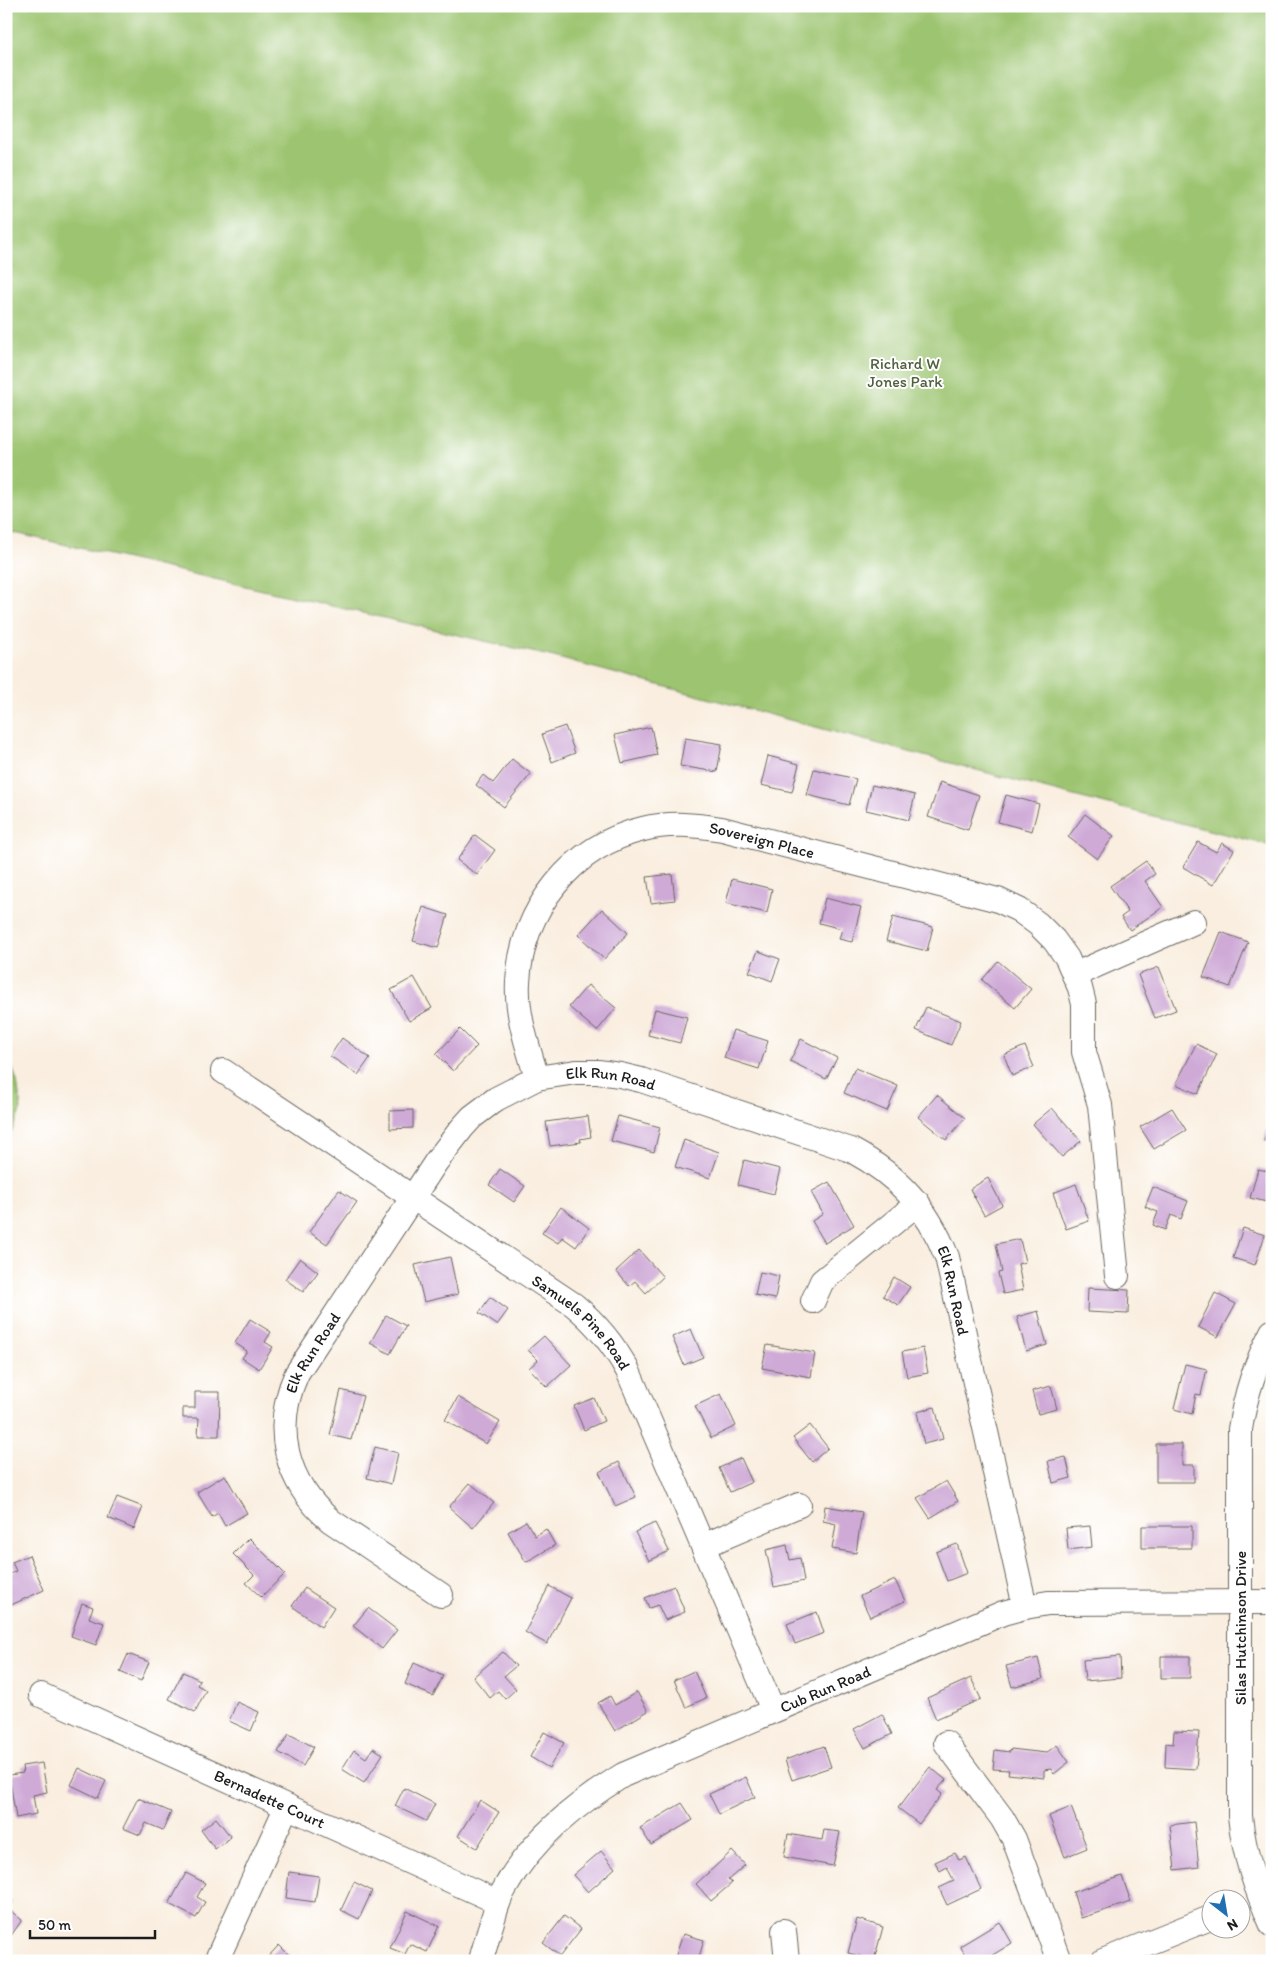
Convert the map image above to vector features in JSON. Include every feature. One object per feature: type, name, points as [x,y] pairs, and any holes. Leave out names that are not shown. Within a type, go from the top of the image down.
[{"type":"street","name":"Sovereign Place","points":[[537,1078],[520,1013],[518,984],[524,946],[533,919],[547,894],[565,872],[579,860],[618,837],[644,828],[670,825],[696,825],[722,829],[998,900],[1019,910],[1038,924],[1054,940],[1067,958],[1084,1004],[1084,1052],[1100,1105],[1117,1276]]},
{"type":"street","points":[[1074,975],[1194,922]]},
{"type":"street","name":"Samuels Pine Road","points":[[223,1071],[574,1305],[600,1328],[611,1342],[628,1371],[773,1710]]},
{"type":"street","name":"Elk Run Road","points":[[441,1595],[331,1521],[303,1492],[285,1444],[285,1407],[297,1372],[413,1198],[457,1134],[472,1117],[496,1099],[537,1078],[576,1072],[598,1072],[641,1080],[851,1150],[890,1174],[918,1203],[935,1229],[947,1257],[1025,1607]]},
{"type":"street","points":[[813,1301],[822,1281],[918,1203]]},
{"type":"street","name":"Silas Hutchinson Drive","points":[[1272,1332],[1252,1375],[1244,1402],[1240,1429],[1240,1816],[1243,1844],[1257,1900],[1272,1925]]},
{"type":"street","points":[[702,1546],[799,1506]]},
{"type":"street","name":"Cub Run Road","points":[[481,1961],[498,1902],[516,1870],[560,1820],[590,1796],[622,1775],[1003,1614],[1025,1607],[1048,1603],[1272,1602]]},
{"type":"street","name":"Bernadette Court","points":[[41,1695],[498,1902]]},
{"type":"street","points":[[946,1743],[1002,1818],[1014,1839],[1059,1961]]},
{"type":"street","points":[[218,1957],[287,1806]]},
{"type":"street","points":[[1104,1961],[1200,1922]]},
{"type":"street","points":[[784,1931],[787,1961]]},
{"type":"green space","name":"Richard W Jones Park","points":[[6,6],[1272,6],[1272,846],[1070,795],[554,657],[6,531]]},
{"type":"green space","points":[[6,1050],[17,1081],[21,1109],[6,1145]]},
{"type":"building","points":[[565,726],[575,753],[552,762],[542,734]]},
{"type":"building","points":[[651,727],[657,755],[622,763],[615,735]]},
{"type":"building","points":[[685,738],[722,744],[717,772],[680,766]]},
{"type":"building","points":[[768,756],[799,764],[792,792],[761,785]]},
{"type":"building","points":[[512,759],[531,774],[504,807],[476,785],[483,775],[493,783]]},
{"type":"building","points":[[814,769],[856,779],[849,805],[807,795]]},
{"type":"building","points":[[940,782],[979,795],[968,830],[928,817]]},
{"type":"building","points":[[872,785],[915,795],[909,820],[866,810]]},
{"type":"building","points":[[1006,795],[1039,804],[1032,831],[998,822]]},
{"type":"building","points":[[1085,814],[1114,836],[1097,859],[1068,837]]},
{"type":"building","points":[[475,835],[495,850],[477,875],[457,860]]},
{"type":"building","points":[[1198,842],[1216,852],[1222,843],[1234,850],[1213,885],[1183,867]]},
{"type":"building","points":[[1146,861],[1155,874],[1145,881],[1163,907],[1130,930],[1121,917],[1128,912],[1110,886]]},
{"type":"building","points":[[672,874],[675,900],[651,903],[647,877]]},
{"type":"building","points":[[732,879],[772,889],[767,913],[726,903]]},
{"type":"building","points":[[825,898],[861,907],[852,942],[839,939],[842,929],[819,923]]},
{"type":"building","points":[[423,907],[448,915],[438,948],[413,941]]},
{"type":"building","points":[[602,909],[628,933],[604,959],[578,935]]},
{"type":"building","points":[[893,917],[933,927],[927,951],[886,941]]},
{"type":"building","points":[[1221,932],[1248,942],[1230,987],[1203,977]]},
{"type":"building","points":[[758,951],[780,959],[772,981],[749,972]]},
{"type":"building","points":[[998,961],[1031,989],[1015,1008],[982,980]]},
{"type":"building","points":[[1159,967],[1176,1010],[1155,1018],[1138,975]]},
{"type":"building","points":[[414,977],[432,1008],[409,1021],[391,990]]},
{"type":"building","points":[[588,985],[616,1008],[597,1031],[569,1007]]},
{"type":"building","points":[[926,1007],[961,1021],[951,1045],[916,1030]]},
{"type":"building","points":[[655,1009],[687,1017],[680,1043],[648,1035]]},
{"type":"building","points":[[460,1029],[477,1046],[453,1071],[436,1054]]},
{"type":"building","points":[[733,1030],[768,1041],[759,1069],[724,1058]]},
{"type":"building","points":[[342,1038],[370,1058],[358,1075],[330,1056]]},
{"type":"building","points":[[801,1039],[837,1058],[826,1079],[790,1061]]},
{"type":"building","points":[[1196,1044],[1217,1054],[1198,1094],[1176,1084]]},
{"type":"building","points":[[1025,1046],[1034,1067],[1012,1076],[1004,1055]]},
{"type":"building","points":[[855,1068],[898,1086],[887,1111],[844,1093]]},
{"type":"building","points":[[937,1095],[965,1118],[946,1140],[918,1117]]},
{"type":"building","points":[[1052,1108],[1081,1141],[1062,1157],[1033,1124]]},
{"type":"building","points":[[1172,1108],[1186,1130],[1154,1149],[1140,1127]]},
{"type":"building","points":[[413,1110],[413,1128],[390,1129],[390,1111]]},
{"type":"building","points":[[1272,1111],[1272,1142],[1264,1141]]},
{"type":"building","points":[[588,1116],[591,1137],[580,1139],[581,1142],[550,1146],[546,1122]]},
{"type":"building","points":[[618,1116],[660,1127],[654,1152],[611,1141]]},
{"type":"building","points":[[684,1140],[719,1152],[710,1178],[675,1167]]},
{"type":"building","points":[[744,1160],[780,1169],[774,1194],[738,1185]]},
{"type":"building","points":[[500,1169],[525,1186],[514,1202],[489,1185]]},
{"type":"building","points":[[1258,1169],[1272,1172],[1271,1203],[1250,1198]]},
{"type":"building","points":[[988,1178],[1002,1205],[984,1215],[970,1189]]},
{"type":"building","points":[[829,1182],[854,1225],[825,1243],[812,1221],[823,1214],[811,1192]]},
{"type":"building","points":[[1076,1184],[1089,1221],[1066,1229],[1053,1193]]},
{"type":"building","points":[[1153,1187],[1188,1201],[1181,1219],[1171,1215],[1165,1230],[1153,1225],[1158,1212],[1145,1207]]},
{"type":"building","points":[[339,1190],[357,1202],[327,1244],[309,1232]]},
{"type":"building","points":[[561,1207],[589,1228],[576,1247],[562,1237],[558,1243],[542,1233]]},
{"type":"building","points":[[1243,1228],[1265,1235],[1255,1265],[1233,1258]]},
{"type":"building","points":[[1020,1239],[1025,1262],[1018,1264],[1023,1290],[1003,1294],[998,1273],[1002,1272],[996,1244]]},
{"type":"building","points":[[639,1250],[663,1277],[646,1293],[635,1281],[629,1286],[616,1271]]},
{"type":"building","points":[[450,1257],[458,1294],[424,1302],[415,1265]]},
{"type":"building","points":[[300,1258],[318,1272],[303,1292],[285,1279]]},
{"type":"building","points":[[760,1272],[779,1276],[775,1299],[755,1295]]},
{"type":"building","points":[[894,1277],[910,1287],[898,1305],[883,1296]]},
{"type":"building","points":[[1088,1288],[1129,1290],[1128,1314],[1087,1312]]},
{"type":"building","points":[[1215,1293],[1236,1304],[1218,1337],[1198,1327]]},
{"type":"building","points":[[490,1297],[508,1310],[497,1325],[479,1313]]},
{"type":"building","points":[[1038,1311],[1047,1345],[1026,1351],[1017,1317]]},
{"type":"building","points":[[386,1315],[406,1326],[390,1354],[370,1343]]},
{"type":"building","points":[[250,1319],[271,1332],[265,1342],[273,1347],[259,1369],[242,1358],[247,1351],[235,1343]]},
{"type":"building","points":[[691,1329],[703,1357],[684,1365],[672,1337]]},
{"type":"building","points":[[544,1336],[571,1365],[547,1387],[529,1368],[538,1360],[528,1350]]},
{"type":"building","points":[[767,1345],[815,1353],[811,1377],[762,1368]]},
{"type":"building","points":[[923,1348],[928,1373],[907,1377],[902,1352]]},
{"type":"building","points":[[1185,1364],[1207,1369],[1201,1395],[1196,1394],[1192,1414],[1174,1409]]},
{"type":"building","points":[[1051,1386],[1057,1409],[1038,1414],[1032,1391]]},
{"type":"building","points":[[341,1390],[363,1396],[351,1440],[330,1435]]},
{"type":"building","points":[[195,1392],[220,1392],[219,1436],[198,1436],[199,1418],[183,1418],[183,1408],[195,1408]]},
{"type":"building","points":[[721,1394],[736,1426],[711,1438],[695,1406]]},
{"type":"building","points":[[458,1397],[500,1422],[486,1444],[445,1420]]},
{"type":"building","points":[[594,1398],[604,1421],[584,1430],[574,1406]]},
{"type":"building","points":[[935,1407],[943,1439],[924,1444],[917,1412]]},
{"type":"building","points":[[810,1425],[828,1448],[812,1462],[793,1438]]},
{"type":"building","points":[[1156,1444],[1182,1444],[1182,1465],[1194,1465],[1194,1482],[1156,1482]]},
{"type":"building","points":[[375,1447],[398,1453],[391,1484],[367,1478]]},
{"type":"building","points":[[1066,1457],[1071,1478],[1053,1483],[1048,1461]]},
{"type":"building","points":[[741,1458],[752,1482],[730,1492],[719,1468]]},
{"type":"building","points":[[619,1462],[636,1497],[615,1506],[599,1472]]},
{"type":"building","points":[[225,1475],[247,1513],[225,1526],[218,1513],[212,1517],[197,1492]]},
{"type":"building","points":[[946,1481],[958,1501],[930,1518],[917,1498]]},
{"type":"building","points":[[470,1483],[494,1503],[473,1528],[449,1507]]},
{"type":"building","points":[[117,1497],[143,1507],[134,1529],[108,1518]]},
{"type":"building","points":[[825,1506],[862,1512],[856,1553],[832,1549],[836,1524],[823,1521]]},
{"type":"building","points":[[526,1521],[535,1536],[546,1529],[555,1545],[526,1562],[508,1532]]},
{"type":"building","points":[[655,1523],[669,1551],[649,1561],[635,1532]]},
{"type":"building","points":[[1090,1526],[1092,1547],[1068,1550],[1066,1528]]},
{"type":"building","points":[[1142,1526],[1192,1526],[1192,1548],[1142,1548]]},
{"type":"building","points":[[249,1538],[285,1574],[261,1597],[246,1583],[254,1575],[233,1554]]},
{"type":"building","points":[[957,1544],[967,1573],[947,1581],[936,1552]]},
{"type":"building","points":[[787,1545],[790,1560],[800,1558],[804,1581],[774,1587],[766,1550]]},
{"type":"building","points":[[29,1555],[44,1590],[11,1605],[6,1595],[6,1576],[16,1571],[12,1562]]},
{"type":"building","points":[[895,1580],[905,1601],[870,1617],[860,1596]]},
{"type":"building","points":[[549,1586],[571,1598],[547,1644],[525,1632]]},
{"type":"building","points":[[674,1586],[685,1612],[665,1620],[658,1605],[649,1608],[645,1598]]},
{"type":"building","points":[[305,1588],[334,1607],[321,1627],[292,1606]]},
{"type":"building","points":[[82,1603],[93,1607],[89,1618],[104,1623],[96,1645],[71,1636]]},
{"type":"building","points":[[368,1608],[397,1630],[382,1649],[353,1626]]},
{"type":"building","points":[[817,1612],[824,1633],[795,1644],[787,1624]]},
{"type":"building","points":[[503,1652],[516,1666],[504,1676],[516,1689],[505,1699],[498,1691],[490,1698],[473,1677]]},
{"type":"building","points":[[128,1654],[149,1662],[141,1681],[120,1672]]},
{"type":"building","points":[[1120,1656],[1121,1678],[1085,1681],[1083,1660]]},
{"type":"building","points":[[1161,1656],[1190,1656],[1190,1678],[1161,1678]]},
{"type":"building","points":[[1038,1658],[1043,1679],[1012,1687],[1006,1666]]},
{"type":"building","points":[[414,1663],[443,1676],[433,1696],[405,1684]]},
{"type":"building","points":[[694,1671],[706,1698],[686,1707],[674,1680]]},
{"type":"building","points":[[183,1672],[200,1680],[197,1685],[206,1690],[195,1712],[169,1699]]},
{"type":"building","points":[[971,1678],[981,1699],[936,1719],[927,1698]]},
{"type":"building","points":[[637,1692],[648,1711],[615,1731],[598,1703],[610,1696],[615,1705]]},
{"type":"building","points":[[237,1702],[259,1712],[251,1731],[229,1721]]},
{"type":"building","points":[[882,1714],[892,1734],[865,1748],[854,1729]]},
{"type":"building","points":[[1174,1731],[1199,1732],[1196,1769],[1165,1767],[1166,1743],[1173,1744]]},
{"type":"building","points":[[544,1732],[564,1743],[549,1768],[530,1757]]},
{"type":"building","points":[[289,1734],[314,1747],[303,1766],[278,1752]]},
{"type":"building","points":[[1057,1745],[1069,1762],[1054,1774],[1051,1769],[1044,1770],[1044,1778],[1008,1774],[1009,1770],[993,1769],[995,1750],[1010,1752],[1011,1749],[1046,1753]]},
{"type":"building","points":[[824,1746],[831,1767],[792,1780],[785,1760]]},
{"type":"building","points":[[373,1748],[383,1754],[364,1783],[342,1769],[354,1750],[366,1758]]},
{"type":"building","points":[[42,1763],[47,1792],[33,1795],[36,1814],[16,1818],[9,1775],[23,1773],[22,1766]]},
{"type":"building","points":[[930,1767],[946,1780],[937,1790],[942,1794],[919,1824],[898,1808]]},
{"type":"building","points":[[79,1768],[106,1781],[98,1798],[71,1785]]},
{"type":"building","points":[[746,1777],[755,1797],[719,1814],[709,1794]]},
{"type":"building","points":[[404,1788],[435,1804],[426,1821],[395,1806]]},
{"type":"building","points":[[138,1798],[171,1812],[163,1830],[146,1823],[140,1835],[123,1828]]},
{"type":"building","points":[[480,1800],[499,1812],[477,1848],[458,1836]]},
{"type":"building","points":[[682,1803],[693,1820],[651,1845],[640,1828]]},
{"type":"building","points":[[1071,1807],[1087,1848],[1065,1857],[1049,1816]]},
{"type":"building","points":[[216,1818],[231,1837],[215,1849],[201,1830]]},
{"type":"building","points":[[1194,1822],[1199,1867],[1175,1870],[1170,1825]]},
{"type":"building","points":[[824,1830],[840,1832],[833,1866],[784,1857],[788,1834],[822,1840]]},
{"type":"building","points":[[601,1851],[615,1868],[588,1892],[573,1875]]},
{"type":"building","points":[[732,1851],[745,1865],[728,1880],[732,1883],[711,1901],[696,1884]]},
{"type":"building","points":[[955,1853],[959,1860],[966,1857],[981,1889],[947,1905],[939,1888],[954,1881],[947,1867],[940,1871],[935,1862]]},
{"type":"building","points":[[289,1872],[319,1876],[315,1902],[286,1898]]},
{"type":"building","points":[[186,1873],[205,1883],[197,1897],[205,1902],[196,1918],[169,1904]]},
{"type":"building","points":[[1122,1876],[1131,1902],[1081,1918],[1073,1892]]},
{"type":"building","points":[[354,1882],[372,1891],[359,1919],[341,1910]]},
{"type":"building","points":[[6,1898],[12,1902],[8,1909],[22,1920],[10,1937],[6,1935]]},
{"type":"building","points":[[407,1911],[439,1926],[427,1952],[410,1944],[405,1954],[390,1948]]},
{"type":"building","points":[[564,1916],[581,1929],[560,1956],[543,1943]]},
{"type":"building","points":[[857,1919],[883,1927],[874,1960],[848,1953]]},
{"type":"building","points":[[1000,1922],[1012,1943],[983,1961],[969,1961],[960,1946]]},
{"type":"building","points":[[683,1934],[704,1940],[698,1961],[674,1961]]},
{"type":"building","points":[[279,1945],[295,1961],[264,1961]]}]
